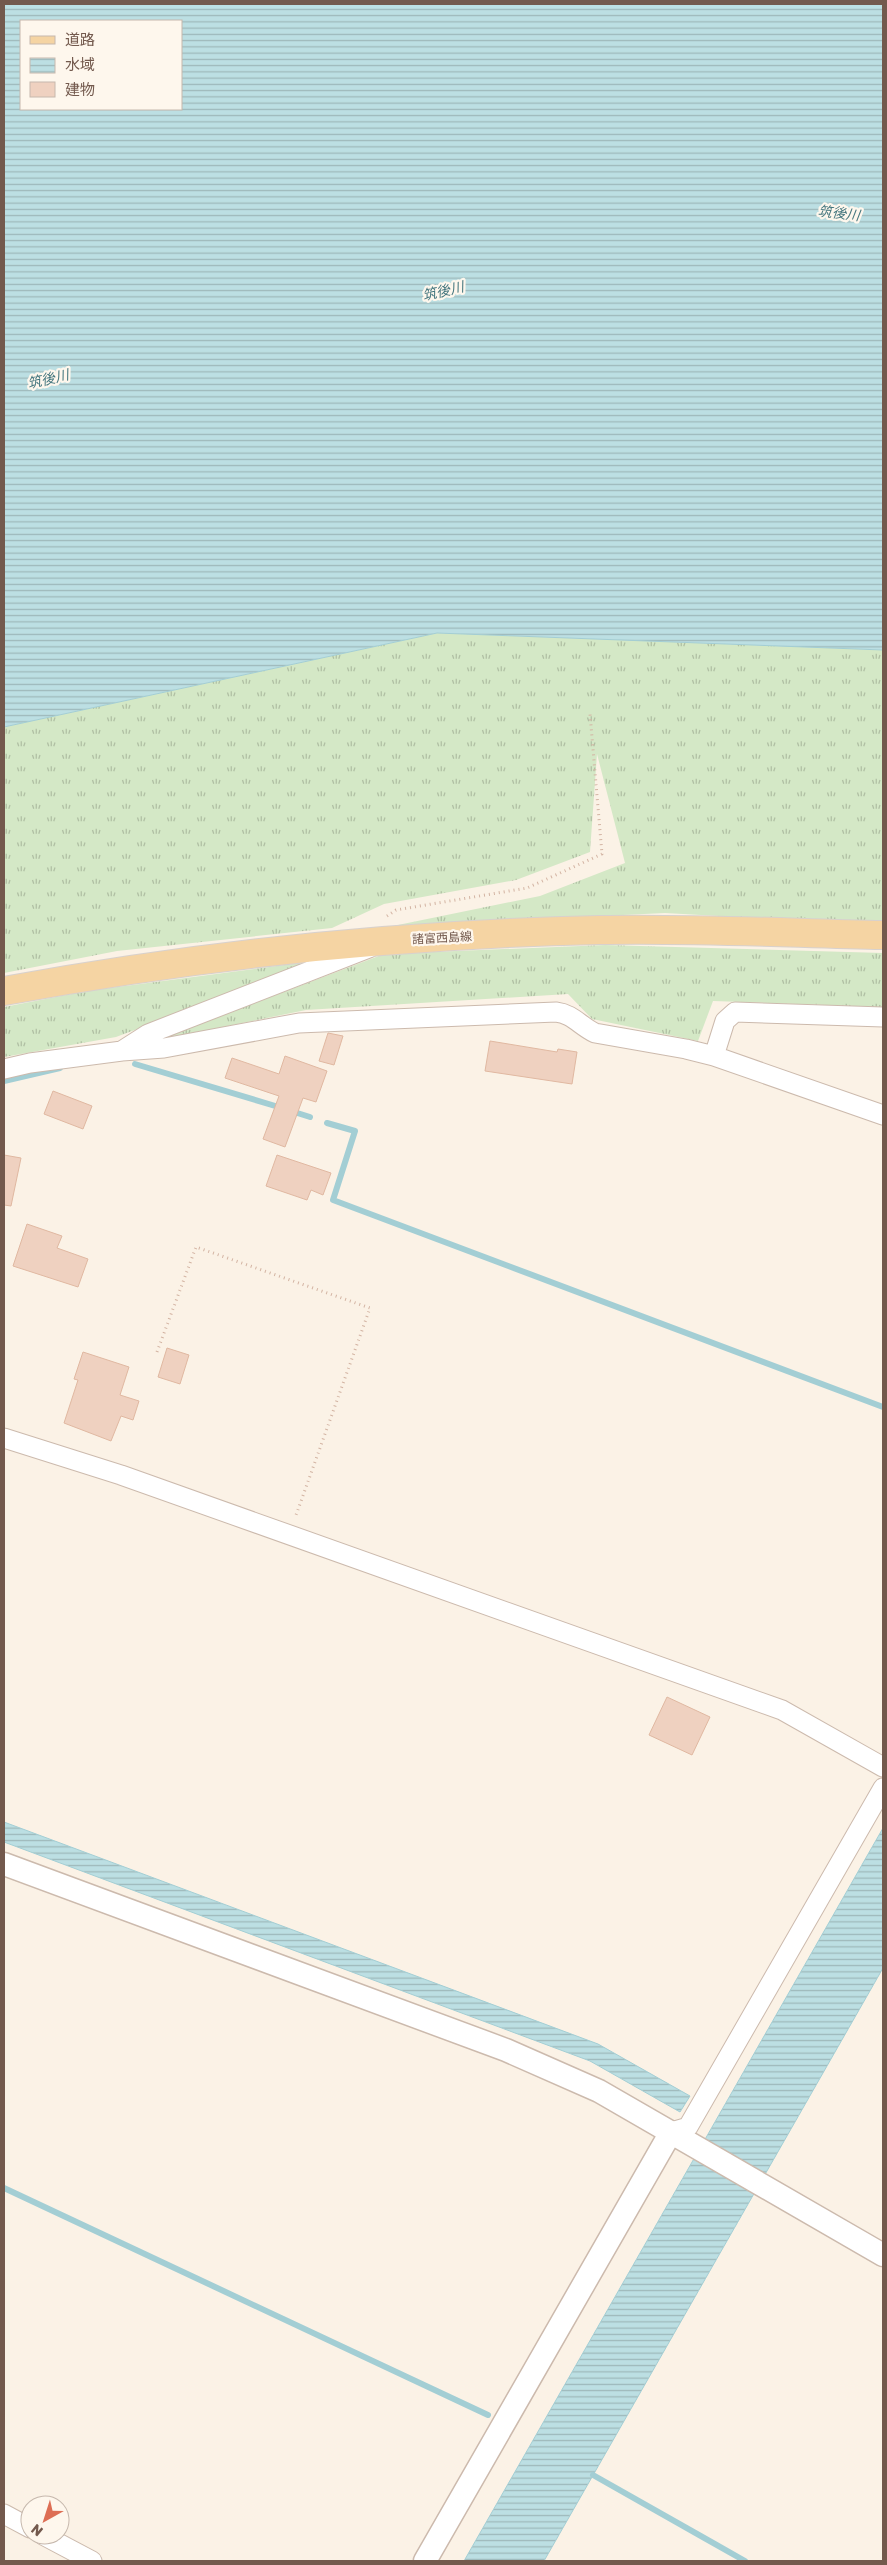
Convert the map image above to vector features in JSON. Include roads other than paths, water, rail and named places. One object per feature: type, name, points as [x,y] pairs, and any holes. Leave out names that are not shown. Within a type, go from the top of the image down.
[{"type":"main road","name":"諸富西島線","points":[[4,991],[95,974],[374,941],[600,930],[883,935]]},
{"type":"street","points":[[122,1051],[148,1034],[368,949],[374,941]]},
{"type":"street","points":[[4,1069],[30,1063],[122,1051],[164,1048],[299,1023],[556,1012],[574,1017],[585,1028],[595,1033],[686,1049],[714,1056],[883,1115]]},
{"type":"street","points":[[714,1056],[725,1021],[735,1012],[883,1017]]},
{"type":"street","points":[[4,1438],[121,1475],[782,1710],[883,1767]]},
{"type":"street","points":[[425,2561],[672,2132],[688,2127],[883,1788]]},
{"type":"street","points":[[4,1864],[506,2050],[599,2091],[883,2255]]},
{"type":"street","points":[[4,2514],[20,2523]]},
{"type":"street","points":[[62,2545],[92,2561]]},
{"type":"water","name":"筑後川","points":[[4,4],[883,4],[883,650],[437,633],[4,727]]},
{"type":"water","points":[[4,1822],[598,2044],[690,2096],[680,2112],[590,2061],[4,1842]]},
{"type":"water","points":[[883,1828],[883,1968],[544,2561],[464,2561]]},
{"type":"waterway","points":[[135,1064],[282,1108]]},
{"type":"waterway","points":[[4,1081],[60,1068]]},
{"type":"waterway","points":[[291,1111],[310,1117]]},
{"type":"waterway","points":[[327,1123],[355,1131],[333,1200],[883,1407]]},
{"type":"waterway","points":[[4,2188],[488,2415]]},
{"type":"waterway","points":[[593,2475],[745,2561]]}]
